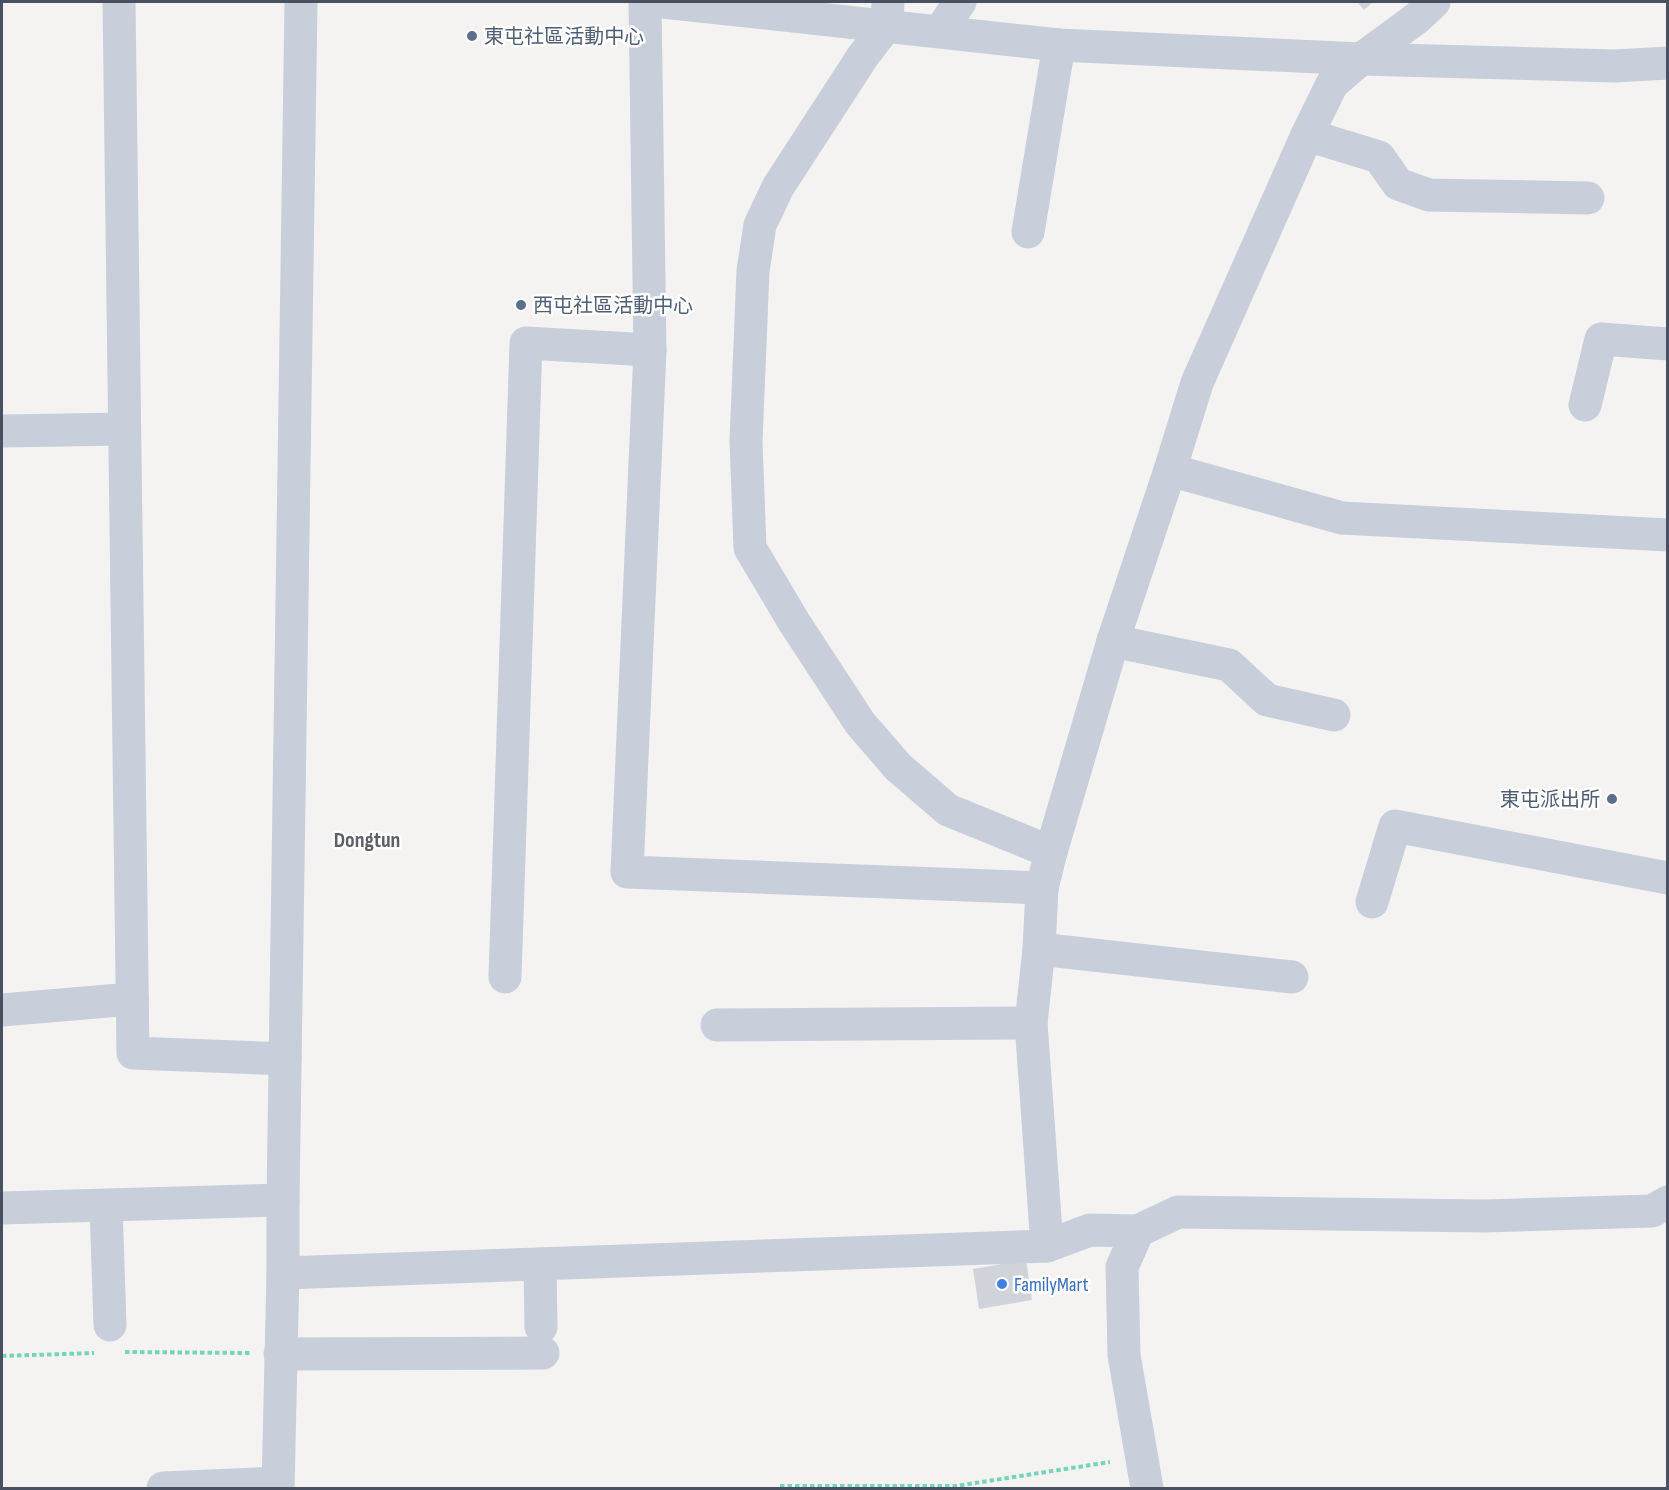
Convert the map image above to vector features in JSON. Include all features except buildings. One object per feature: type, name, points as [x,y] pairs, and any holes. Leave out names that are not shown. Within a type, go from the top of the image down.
[{"type":"street","points":[[119,2],[133,1053],[285,1059]]},
{"type":"street","points":[[163,1488],[278,1486],[301,2]]},
{"type":"street","points":[[645,2],[650,350],[627,872],[1042,888]]},
{"type":"street","points":[[663,2],[888,13],[940,31],[1059,45],[1361,59],[1615,66],[1668,63]]},
{"type":"street","points":[[940,31],[960,2]]},
{"type":"street","points":[[1047,1246],[1031,1023],[1039,949],[1042,888],[1113,641],[1197,383],[1332,84],[1361,59],[1417,18],[1434,2]]},
{"type":"street","points":[[888,13],[784,178],[760,225],[753,271],[746,441],[750,548],[794,622],[860,723],[898,767],[948,810],[1051,852]]},
{"type":"street","points":[[1028,232],[1059,45]]},
{"type":"street","points":[[1307,135],[1379,157],[1398,184],[1429,195],[1588,198]]},
{"type":"street","points":[[1585,405],[1601,339],[1668,344]]},
{"type":"street","points":[[505,978],[526,343],[650,350]]},
{"type":"street","points":[[2,431],[124,429]]},
{"type":"street","points":[[1170,470],[1342,518],[1668,535]]},
{"type":"street","points":[[1113,641],[1229,665],[1267,700],[1334,715]]},
{"type":"street","points":[[1372,902],[1395,826],[1668,878]]},
{"type":"street","points":[[1039,949],[1292,977]]},
{"type":"street","points":[[2,1010],[132,999]]},
{"type":"street","points":[[717,1025],[1031,1023]]},
{"type":"street","points":[[2,1208],[283,1200]]},
{"type":"street","points":[[283,1273],[1047,1246],[1090,1230],[1138,1231],[1178,1212],[1485,1216],[1652,1211],[1668,1202]]},
{"type":"street","points":[[105,1206],[112,1343]]},
{"type":"street","points":[[1138,1231],[1122,1267],[1122,1278],[1124,1355],[1144,1473]]},
{"type":"street","points":[[280,1354],[542,1340],[540,1264]]},
{"type":"path","points":[[2,1356],[112,1343],[280,1354]]},
{"type":"path","points":[[780,1486],[956,1487],[1144,1473]]},
{"type":"place","name":"東屯社區活動中心","points":[[472,36]]},
{"type":"place","name":"西屯社區活動中心","points":[[521,305]]},
{"type":"place","name":"東屯派出所","points":[[1612,799]]},
{"type":"place","name":"FamilyMart","points":[[1002,1284]]},
{"type":"district","name":"Dongtun","points":[[367,839]]}]
